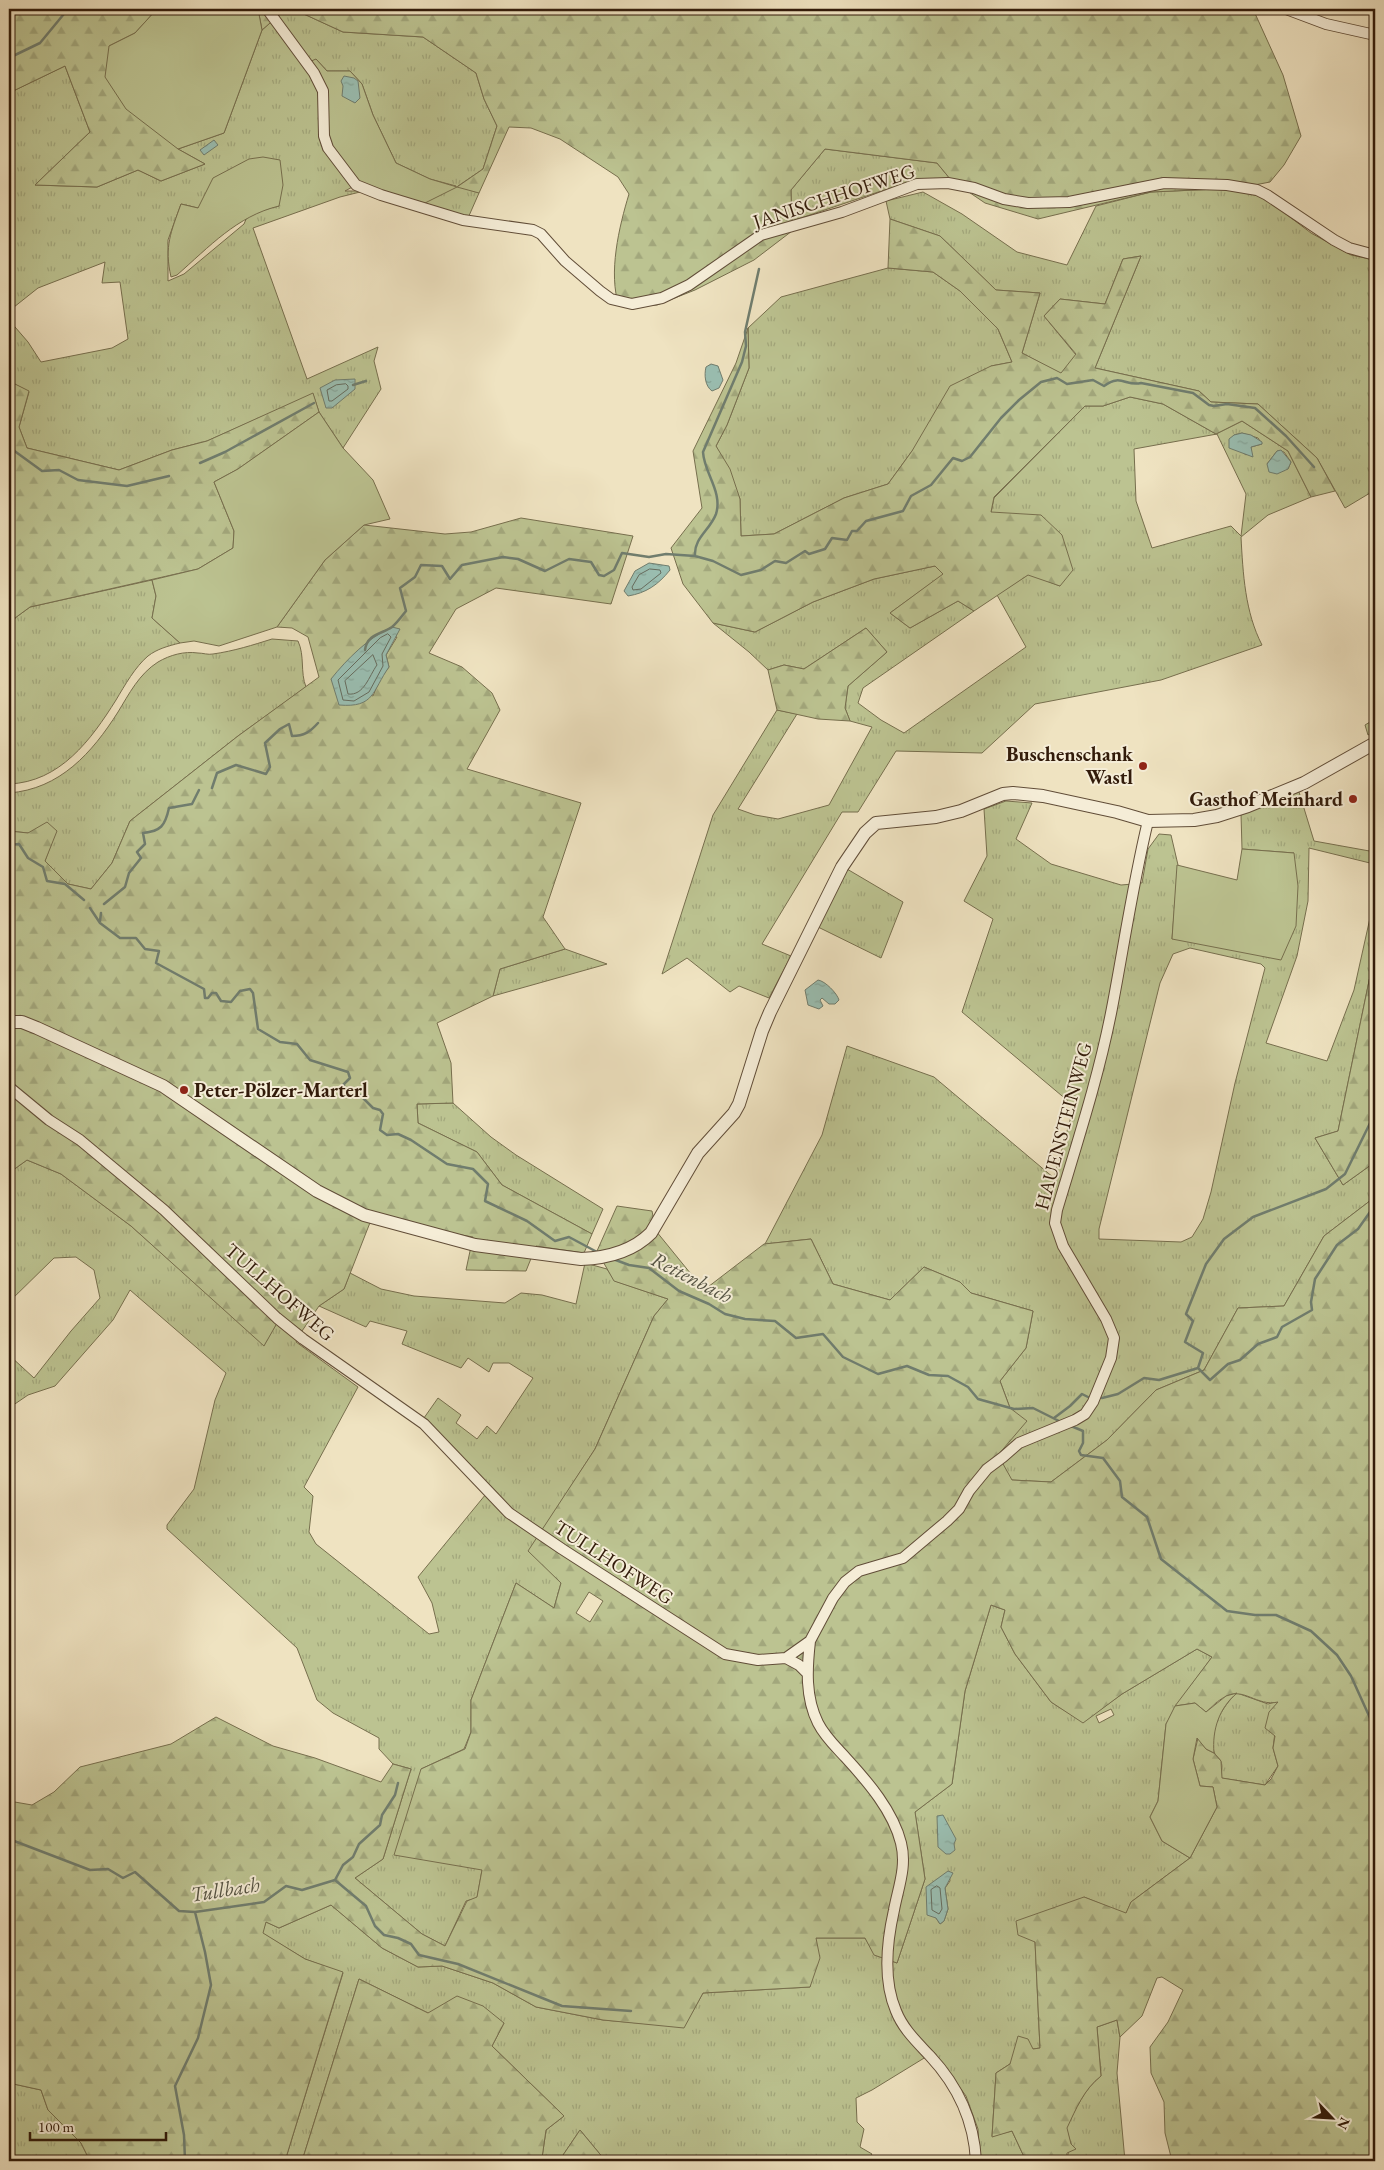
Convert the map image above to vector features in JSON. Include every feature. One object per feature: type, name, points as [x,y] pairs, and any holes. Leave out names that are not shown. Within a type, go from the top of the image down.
[{"type":"street","name":"JANISCHHOFWEG","points":[[267,9],[314,73],[323,91],[324,136],[328,148],[356,185],[381,195],[463,220],[533,230],[541,234],[565,261],[600,291],[620,302],[632,304],[662,298],[688,285],[761,235],[842,212],[918,184],[948,183],[974,188],[1004,199],[1028,203],[1069,202],[1164,183],[1228,185],[1257,190],[1267,194],[1334,240],[1349,248],[1375,255]]},
{"type":"street","points":[[1286,9],[1326,24],[1375,35]]},
{"type":"street","points":[[9,1022],[22,1022],[38,1028],[163,1086],[318,1191],[364,1215],[475,1245],[581,1259],[595,1258],[636,1245],[650,1233],[698,1153],[734,1113],[744,1094],[762,1031],[770,1012],[842,867],[855,844],[872,826],[883,822],[942,816],[961,811],[1003,794],[1014,793],[1067,801],[1148,821],[1194,820],[1217,816],[1248,806],[1304,783],[1375,743]]},
{"type":"street","name":"HAUENSTEINWEG","points":[[807,1673],[810,1641],[833,1598],[845,1582],[859,1571],[903,1558],[959,1509],[969,1491],[987,1469],[1019,1444],[1058,1428],[1085,1414],[1093,1402],[1111,1358],[1114,1338],[1108,1323],[1063,1246],[1055,1223],[1112,1009],[1133,884],[1148,821]]},
{"type":"street","name":"TULLHOFWEG","points":[[9,1087],[48,1120],[80,1140],[164,1210],[290,1329],[424,1424],[508,1513],[725,1654],[758,1660],[786,1658]]},
{"type":"street","name":"HAUENSTEINWEG","points":[[786,1658],[810,1641]]},
{"type":"street","points":[[786,1658],[799,1665],[807,1673],[810,1697],[817,1722],[826,1736],[875,1794],[896,1827],[902,1844],[903,1876],[894,1910],[888,1955],[893,2004],[906,2029],[932,2058],[956,2091],[970,2121],[976,2161]]},
{"type":"green space","points":[[9,9],[157,9],[135,33],[109,46],[178,149],[205,164],[161,181],[138,170],[97,187],[35,185],[90,132],[65,66],[9,93]]},
{"type":"green space","points":[[157,9],[258,9],[262,30],[224,133],[178,149],[126,109],[105,77],[109,46],[135,33]]},
{"type":"green space","points":[[258,9],[286,9],[262,30]]},
{"type":"green space","points":[[286,9],[293,9],[343,32],[423,37],[476,73],[484,99],[497,126],[483,169],[458,186],[479,193],[468,218],[420,205],[456,186],[430,179],[396,163],[373,115],[362,84],[350,71],[327,71],[316,59],[356,185],[345,191],[364,191],[340,197],[253,228],[307,379],[378,347],[374,361],[381,389],[343,448],[319,412],[313,394],[207,441],[172,450],[119,470],[27,448],[19,427],[29,392],[9,381],[9,320],[28,342],[41,362],[112,348],[128,339],[120,282],[102,283],[105,262],[38,288],[9,311],[9,93],[65,66],[90,132],[35,185],[97,187],[138,170],[161,181],[205,164],[178,149],[224,133],[262,30]],"holes":[[[181,204],[198,208],[279,206],[247,217],[244,224],[184,274],[168,281],[168,240]]]},
{"type":"green space","points":[[293,9],[1253,9],[1283,75],[1301,136],[1284,165],[1270,182],[1239,188],[1151,192],[1038,219],[985,203],[951,180],[937,163],[825,149],[791,190],[792,231],[754,260],[695,290],[657,305],[619,306],[615,279],[616,250],[629,194],[618,177],[560,139],[531,128],[509,127],[479,193],[457,187],[483,169],[497,126],[484,99],[476,73],[423,37],[343,32]]},
{"type":"green space","points":[[316,59],[327,71],[350,71],[362,84],[373,115],[396,163],[430,179],[457,187],[417,207],[356,185],[328,148],[325,105],[309,62]]},
{"type":"green space","points":[[825,149],[937,163],[951,180],[911,181],[792,221],[791,190]]},
{"type":"green space","points":[[263,157],[280,160],[283,185],[279,206],[250,217],[237,225],[177,275],[171,277],[168,248],[181,204],[198,208],[213,178],[249,159]]},
{"type":"green space","points":[[1239,188],[1261,195],[1311,233],[1351,255],[1375,260],[1375,464],[1372,465],[1375,490],[1345,508],[1317,458],[1258,404],[1211,402],[1199,391],[1095,368],[1141,256],[1123,259],[1105,304],[1060,299],[1044,316],[1076,355],[1061,374],[1022,353],[1040,293],[996,290],[940,236],[890,219],[886,201],[923,192],[962,214],[1017,252],[1067,265],[1096,206],[1151,192]]},
{"type":"green space","points":[[890,219],[940,236],[996,290],[1040,293],[1022,353],[1061,373],[1076,354],[1044,316],[1060,299],[1105,304],[1123,259],[1141,256],[1095,368],[1199,391],[1211,402],[1258,404],[1317,458],[1335,491],[1311,497],[1288,451],[1242,421],[1216,434],[1163,404],[1130,397],[1103,406],[1085,406],[994,497],[991,512],[1041,515],[1062,535],[1073,570],[1060,586],[1028,575],[974,611],[958,601],[910,628],[890,613],[943,574],[935,566],[874,579],[813,602],[755,632],[713,623],[683,584],[671,548],[702,508],[693,451],[736,363],[748,328],[749,368],[727,425],[716,446],[730,469],[740,499],[741,536],[774,534],[844,498],[888,484],[912,451],[950,386],[991,366],[1012,362],[998,329],[960,291],[933,272],[888,268]]},
{"type":"green space","points":[[888,268],[933,272],[960,291],[998,329],[1012,362],[991,366],[912,451],[888,484],[844,498],[774,534],[741,536],[740,499],[716,446],[727,425],[749,368],[748,328],[781,297]]},
{"type":"green space","points":[[9,381],[29,391],[19,427],[27,448],[119,470],[172,450],[207,441],[313,393],[319,412],[238,469],[214,482],[234,531],[233,548],[198,569],[30,607],[15,618],[9,632]]},
{"type":"green space","points":[[1130,397],[1163,404],[1216,434],[1242,421],[1288,451],[1311,497],[1268,515],[1241,537],[1248,606],[1262,645],[1161,680],[1035,704],[982,753],[896,751],[858,812],[842,812],[762,944],[791,956],[769,998],[739,986],[730,992],[687,958],[662,974],[713,815],[777,710],[797,714],[738,809],[755,815],[778,819],[829,805],[872,727],[850,721],[845,708],[848,686],[887,652],[866,628],[804,669],[784,665],[768,670],[713,623],[755,632],[813,602],[874,579],[935,566],[944,574],[890,613],[910,628],[958,601],[974,611],[863,688],[858,703],[881,720],[904,733],[1026,647],[997,595],[1029,574],[1060,586],[991,513],[994,498],[1085,406],[1103,406]],"holes":[[[1242,433],[1258,438],[1262,444],[1251,447],[1251,451],[1246,455],[1229,441],[1234,435]],[[1217,434],[1246,494],[1241,536],[1231,526],[1152,548],[1136,501],[1134,449]],[[1277,451],[1284,452],[1291,462],[1288,469],[1267,464]]]},
{"type":"green space","points":[[319,412],[343,448],[373,480],[390,519],[364,525],[325,560],[277,627],[219,646],[194,641],[180,643],[152,618],[156,596],[152,580],[198,569],[233,548],[234,531],[214,482],[238,469]]},
{"type":"green space","points":[[521,518],[633,536],[611,604],[496,588],[456,609],[429,653],[462,667],[492,693],[500,710],[467,769],[581,803],[543,917],[565,949],[500,969],[493,996],[437,1023],[451,1063],[453,1103],[417,1104],[418,1123],[477,1152],[502,1185],[592,1234],[584,1253],[536,1246],[526,1271],[466,1270],[473,1237],[416,1227],[373,1215],[344,1289],[319,1306],[302,1331],[281,1316],[264,1346],[131,1226],[61,1174],[27,1160],[9,1173],[9,831],[28,833],[47,822],[57,831],[45,861],[68,884],[91,889],[112,863],[130,821],[238,736],[319,677],[308,637],[292,628],[277,627],[325,560],[364,525],[445,534],[471,532]],"holes":[[[377,634],[397,637],[386,655],[389,667],[380,679],[373,696],[331,680]]]},
{"type":"green space","points":[[152,580],[156,596],[152,618],[180,643],[159,650],[143,660],[130,676],[96,730],[85,744],[59,767],[44,776],[9,784],[9,632],[15,618],[30,607]]},
{"type":"green space","points":[[866,628],[887,652],[848,686],[845,708],[850,721],[818,719],[777,710],[768,670],[784,665],[804,669]]},
{"type":"green space","points":[[272,639],[298,641],[306,687],[238,736],[130,821],[112,863],[91,889],[68,884],[45,861],[56,831],[28,833],[9,831],[9,793],[27,790],[44,784],[59,776],[86,755],[108,727],[135,685],[151,667],[177,654],[213,654],[236,650]]},
{"type":"green space","points":[[1375,719],[1375,735],[1374,732],[1368,735],[1365,725]]},
{"type":"green space","points":[[1299,792],[1314,841],[1375,852],[1375,952],[1338,1131],[1315,1138],[1343,1185],[1375,1162],[1375,1197],[1324,1236],[1284,1306],[1238,1308],[1204,1370],[1156,1390],[1107,1440],[1051,1482],[1011,1480],[998,1455],[1010,1408],[1000,1381],[1026,1348],[1033,1311],[971,1293],[960,1282],[924,1267],[890,1300],[833,1284],[811,1239],[765,1244],[822,1135],[847,1046],[934,1077],[1054,1178],[1074,1106],[962,1012],[993,919],[964,901],[987,856],[984,809],[1006,801],[1032,803],[1016,839],[1051,864],[1121,885],[1133,884],[1134,882],[1142,883],[1148,849],[1159,834],[1171,835],[1178,865],[1172,939],[1294,853],[1242,849],[1241,814]],"holes":[[[1309,848],[1374,864],[1370,918],[1354,990],[1327,1061],[1266,1043],[1297,956],[1308,901]],[[1190,948],[1261,964],[1265,968],[1235,1083],[1211,1192],[1203,1219],[1192,1237],[1181,1242],[1099,1239],[1099,1229],[1160,983],[1173,954]]]},
{"type":"green space","points":[[1242,849],[1294,853],[1298,886],[1296,926],[1281,960],[1172,939],[1177,865],[1237,880]]},
{"type":"green space","points":[[847,869],[903,902],[881,958],[818,927]]},
{"type":"green space","points":[[565,949],[607,964],[493,996],[500,969]]},
{"type":"green space","points":[[1375,952],[1375,1162],[1343,1185],[1315,1138],[1338,1131]]},
{"type":"green space","points":[[453,1103],[491,1137],[516,1155],[603,1209],[592,1234],[502,1185],[477,1152],[418,1123],[417,1104]]},
{"type":"green space","points":[[27,1160],[61,1174],[131,1226],[264,1345],[281,1316],[302,1331],[296,1342],[358,1387],[304,1487],[313,1496],[309,1532],[316,1544],[429,1634],[439,1632],[432,1603],[418,1577],[486,1494],[419,1425],[438,1398],[461,1415],[456,1423],[477,1439],[487,1426],[496,1434],[533,1378],[509,1363],[493,1363],[489,1372],[468,1358],[461,1368],[402,1344],[407,1331],[370,1321],[366,1327],[319,1306],[344,1289],[350,1273],[381,1289],[414,1296],[505,1303],[521,1293],[542,1295],[576,1304],[585,1263],[607,1269],[615,1281],[668,1299],[654,1316],[595,1449],[529,1551],[561,1583],[554,1608],[516,1583],[471,1700],[471,1732],[464,1749],[421,1769],[482,1870],[477,1898],[466,1901],[445,1946],[422,1934],[355,1878],[383,1859],[411,1769],[393,1764],[379,1749],[379,1738],[333,1713],[317,1700],[297,1648],[167,1529],[167,1525],[194,1489],[215,1400],[226,1373],[130,1290],[113,1320],[55,1386],[28,1395],[9,1408],[9,1355],[34,1378],[100,1298],[94,1270],[76,1257],[54,1258],[9,1302],[9,1173]]},
{"type":"green space","points":[[1375,1197],[1375,2161],[1172,2161],[1165,2133],[1164,2102],[1151,2073],[1150,2047],[1168,2022],[1183,1990],[1162,1977],[1157,1978],[1142,2016],[1120,2037],[1117,2020],[1097,2027],[1101,2076],[1085,2093],[1067,2128],[1071,2144],[1076,2149],[1067,2153],[1066,2161],[1026,2161],[1012,2131],[992,2137],[996,2073],[1010,2064],[1018,2036],[1028,2039],[1033,2049],[1040,2048],[1035,1942],[1018,1935],[1016,1921],[1084,1897],[1126,1913],[1131,1902],[1190,1858],[1217,1807],[1213,1787],[1200,1786],[1193,1759],[1198,1738],[1206,1749],[1214,1753],[1221,1761],[1222,1778],[1265,1785],[1271,1779],[1278,1766],[1273,1748],[1275,1736],[1265,1728],[1269,1712],[1278,1702],[1263,1702],[1244,1695],[1232,1694],[1222,1698],[1206,1712],[1195,1703],[1175,1706],[1212,1657],[1197,1649],[1122,1694],[1083,1723],[1051,1702],[1015,1654],[1001,1627],[1005,1610],[991,1605],[965,1691],[952,1784],[915,1812],[925,1879],[897,1963],[874,1955],[865,1938],[816,1938],[820,1958],[810,1987],[703,1993],[684,2028],[603,2020],[536,2007],[493,1983],[442,1966],[418,1967],[382,1948],[331,1905],[279,1928],[266,1922],[263,1933],[305,1959],[343,1972],[285,2161],[90,2161],[81,2143],[48,2110],[41,2090],[9,2083],[9,2014],[11,2009],[9,2007],[9,1801],[32,1805],[54,1792],[80,1767],[171,1744],[216,1717],[273,1746],[315,1758],[381,1782],[393,1764],[411,1769],[383,1859],[355,1878],[422,1934],[445,1946],[467,1901],[477,1897],[482,1870],[394,1855],[421,1769],[465,1749],[471,1732],[471,1700],[516,1583],[554,1608],[561,1583],[528,1551],[595,1449],[654,1316],[668,1299],[614,1281],[597,1251],[617,1206],[652,1211],[656,1231],[704,1290],[764,1244],[811,1239],[833,1284],[890,1300],[924,1267],[960,1282],[971,1293],[1033,1311],[1026,1348],[1000,1381],[1010,1408],[1027,1421],[998,1455],[1012,1480],[1051,1482],[1107,1440],[1156,1390],[1204,1370],[1238,1308],[1284,1306],[1324,1236]],"holes":[[[589,1592],[603,1601],[590,1622],[576,1613]]]},
{"type":"green space","points":[[991,1605],[1005,1610],[1001,1627],[1015,1654],[1051,1702],[1083,1722],[1122,1694],[1197,1649],[1212,1657],[1176,1706],[1166,1724],[1158,1801],[1150,1817],[1162,1841],[1190,1858],[1131,1902],[1126,1914],[1084,1897],[1035,1941],[1040,2048],[1033,2049],[996,2073],[992,2136],[1012,2131],[1026,2161],[980,2161],[978,2129],[966,2096],[934,2052],[856,2098],[857,2122],[864,2129],[860,2147],[872,2154],[867,2161],[644,2161],[604,2159],[580,2130],[559,2161],[544,2161],[542,2158],[546,2130],[564,2116],[492,2046],[504,2023],[428,2013],[359,1979],[302,2161],[285,2161],[343,1973],[305,1959],[262,1933],[266,1922],[279,1928],[331,1905],[382,1948],[418,1967],[442,1966],[493,1983],[536,2007],[603,2020],[684,2027],[703,1993],[810,1987],[816,1938],[865,1938],[875,1955],[897,1963],[925,1879],[915,1812],[952,1784],[965,1691]],"holes":[[[1111,1709],[1114,1715],[1099,1723],[1096,1716]],[[949,1871],[950,1881],[945,1888],[948,1909],[944,1921],[940,1924],[936,1918]]]},
{"type":"green space","points":[[1237,1693],[1268,1704],[1279,1701],[1273,1748],[1278,1766],[1265,1785],[1221,1778],[1222,1764],[1214,1752],[1213,1736],[1222,1712]]},
{"type":"green space","points":[[1237,1693],[1226,1705],[1218,1720],[1214,1736],[1214,1753],[1206,1749],[1197,1738],[1193,1759],[1200,1786],[1213,1787],[1217,1807],[1190,1858],[1162,1841],[1150,1817],[1158,1801],[1166,1724],[1175,1706],[1195,1703],[1206,1712],[1226,1696]]},
{"type":"green space","points":[[359,1979],[428,2013],[457,1996],[483,2006],[504,2023],[492,2046],[564,2116],[546,2130],[542,2158],[544,2161],[302,2161]]},
{"type":"green space","points":[[1117,2020],[1120,2037],[1117,2073],[1125,2161],[1066,2161],[1071,2144],[1066,2128],[1085,2093],[1101,2076],[1097,2027]]},
{"type":"green space","points":[[9,2083],[41,2090],[48,2110],[81,2143],[90,2161],[9,2161]]},
{"type":"green space","points":[[580,2130],[604,2159],[644,2161],[559,2161]]},
{"type":"water","points":[[344,76],[358,81],[360,98],[355,103],[342,96],[343,86],[341,81]]},
{"type":"water","points":[[214,140],[218,145],[204,155],[200,150]]},
{"type":"water","points":[[711,364],[718,366],[723,380],[719,388],[712,391],[706,383],[705,377],[706,367]]},
{"type":"water","points":[[355,379],[355,389],[332,408],[326,408],[320,388],[335,380]]},
{"type":"water","points":[[1242,433],[1251,435],[1262,442],[1262,444],[1251,447],[1253,457],[1229,448],[1229,439],[1234,435]]},
{"type":"water","points":[[1281,450],[1291,462],[1288,469],[1277,474],[1269,472],[1267,464],[1277,451]]},
{"type":"water","points":[[649,563],[669,566],[670,570],[651,588],[628,596],[624,591],[635,571]]},
{"type":"water","points":[[392,627],[400,629],[386,655],[389,667],[371,696],[360,704],[339,705],[331,679],[359,649],[383,631]]},
{"type":"water","points":[[818,980],[827,985],[836,994],[839,1000],[835,1004],[829,1004],[822,998],[820,1000],[823,1006],[819,1009],[808,1005],[805,990]]},
{"type":"water","points":[[943,1815],[956,1839],[954,1844],[955,1850],[950,1854],[946,1854],[938,1847],[937,1816]]},
{"type":"water","points":[[948,1871],[953,1873],[945,1888],[948,1909],[944,1921],[940,1924],[936,1918],[927,1915],[926,1887]]},
{"type":"waterway","points":[[9,61],[13,56],[40,43],[68,9]]},
{"type":"waterway","points":[[695,555],[697,544],[713,520],[717,506],[715,490],[706,467],[703,452],[742,362],[746,346],[745,332],[759,269]]},
{"type":"waterway","points":[[365,650],[366,645],[372,638],[392,627],[406,611],[400,588],[415,577],[421,565],[442,566],[450,579],[462,565],[503,557],[518,559],[545,571],[569,559],[591,562],[599,575],[604,576],[614,570],[622,553],[649,557],[666,554],[695,556],[713,561],[741,575],[761,570],[775,561],[786,563],[805,551],[809,554],[825,549],[832,538],[847,540],[852,531],[857,531],[866,521],[903,511],[911,496],[931,485],[953,458],[962,461],[970,457],[1001,418],[1019,400],[1041,382],[1057,378],[1067,384],[1093,380],[1104,386],[1119,380],[1136,384],[1141,383],[1193,393],[1209,405],[1227,404],[1255,408],[1286,436],[1314,467]]},
{"type":"waterway","points":[[353,385],[366,381]]},
{"type":"waterway","points":[[200,463],[225,452],[314,403]]},
{"type":"waterway","points":[[9,447],[42,471],[59,470],[78,480],[127,486],[169,476]]},
{"type":"waterway","points":[[212,788],[217,773],[236,765],[266,774],[270,767],[265,743],[280,729],[289,724],[292,736],[306,733],[318,723]]},
{"type":"waterway","points":[[104,904],[125,887],[129,873],[141,858],[137,852],[145,844],[143,833],[158,829],[164,823],[169,808],[192,804],[199,790]]},
{"type":"waterway","name":"Rettenbach","points":[[9,845],[19,844],[28,858],[43,867],[47,881],[65,884],[84,900]]},
{"type":"waterway","name":"Rettenbach","points":[[90,908],[100,923],[120,938],[136,938],[145,949],[159,951],[156,963],[204,989],[205,998],[208,998],[212,993],[216,993],[221,1001],[231,1002],[240,991],[250,989],[253,993],[258,1029],[280,1042],[297,1044],[310,1060],[348,1072],[350,1078],[343,1085],[353,1095],[360,1095],[373,1108],[380,1110],[383,1114],[380,1130],[387,1135],[398,1134],[411,1140],[447,1164],[473,1169],[488,1184],[485,1201],[527,1221],[555,1241],[569,1237],[597,1252]]},
{"type":"waterway","name":"Rettenbach","points":[[100,921],[101,913]]},
{"type":"waterway","points":[[1198,1368],[1203,1353],[1185,1342],[1193,1321],[1186,1314],[1206,1264],[1224,1239],[1253,1217],[1326,1189],[1345,1174],[1375,1113]]},
{"type":"waterway","points":[[1102,1398],[1118,1394],[1144,1378],[1159,1380],[1198,1368],[1210,1380],[1228,1364],[1240,1360],[1258,1344],[1277,1337],[1282,1327],[1312,1310],[1311,1302],[1315,1279],[1337,1245],[1358,1229],[1370,1212],[1375,1211]]},
{"type":"waterway","name":"Rettenbach","points":[[613,1259],[629,1265],[649,1268],[679,1291],[709,1304],[725,1314],[745,1319],[775,1321],[796,1338],[823,1334],[843,1357],[878,1374],[907,1366],[929,1375],[948,1376],[968,1387],[978,1399],[1014,1409],[1033,1408],[1061,1422]]},
{"type":"waterway","points":[[1054,1418],[1082,1394],[1090,1398]]},
{"type":"waterway","name":"Rettenbach","points":[[1071,1426],[1083,1431],[1083,1443],[1079,1451],[1081,1455],[1103,1458],[1120,1481],[1122,1497],[1147,1517],[1161,1559],[1227,1611],[1255,1615],[1276,1615],[1311,1631],[1337,1655],[1351,1676],[1375,1729]]},
{"type":"waterway","points":[[335,1880],[343,1865],[353,1857],[359,1844],[380,1825],[382,1815],[395,1795],[398,1783]]},
{"type":"waterway","name":"Tullbach","points":[[9,1839],[90,1870],[108,1869],[123,1878],[135,1872],[179,1911],[195,1912],[264,1902],[286,1886],[302,1890],[335,1880],[366,1906],[375,1926],[384,1935],[398,1938],[411,1944],[419,1955],[458,1964],[562,2006],[631,2011]]},
{"type":"waterway","points":[[185,2161],[184,2135],[175,2086],[198,2038],[211,1985],[195,1912]]},
{"type":"place","name":"Buschenschank Wastl","points":[[1143,766]]},
{"type":"place","name":"Gasthof Meinhard","points":[[1353,799]]},
{"type":"place","name":"Peter-Pölzer-Marterl","points":[[184,1090]]}]
